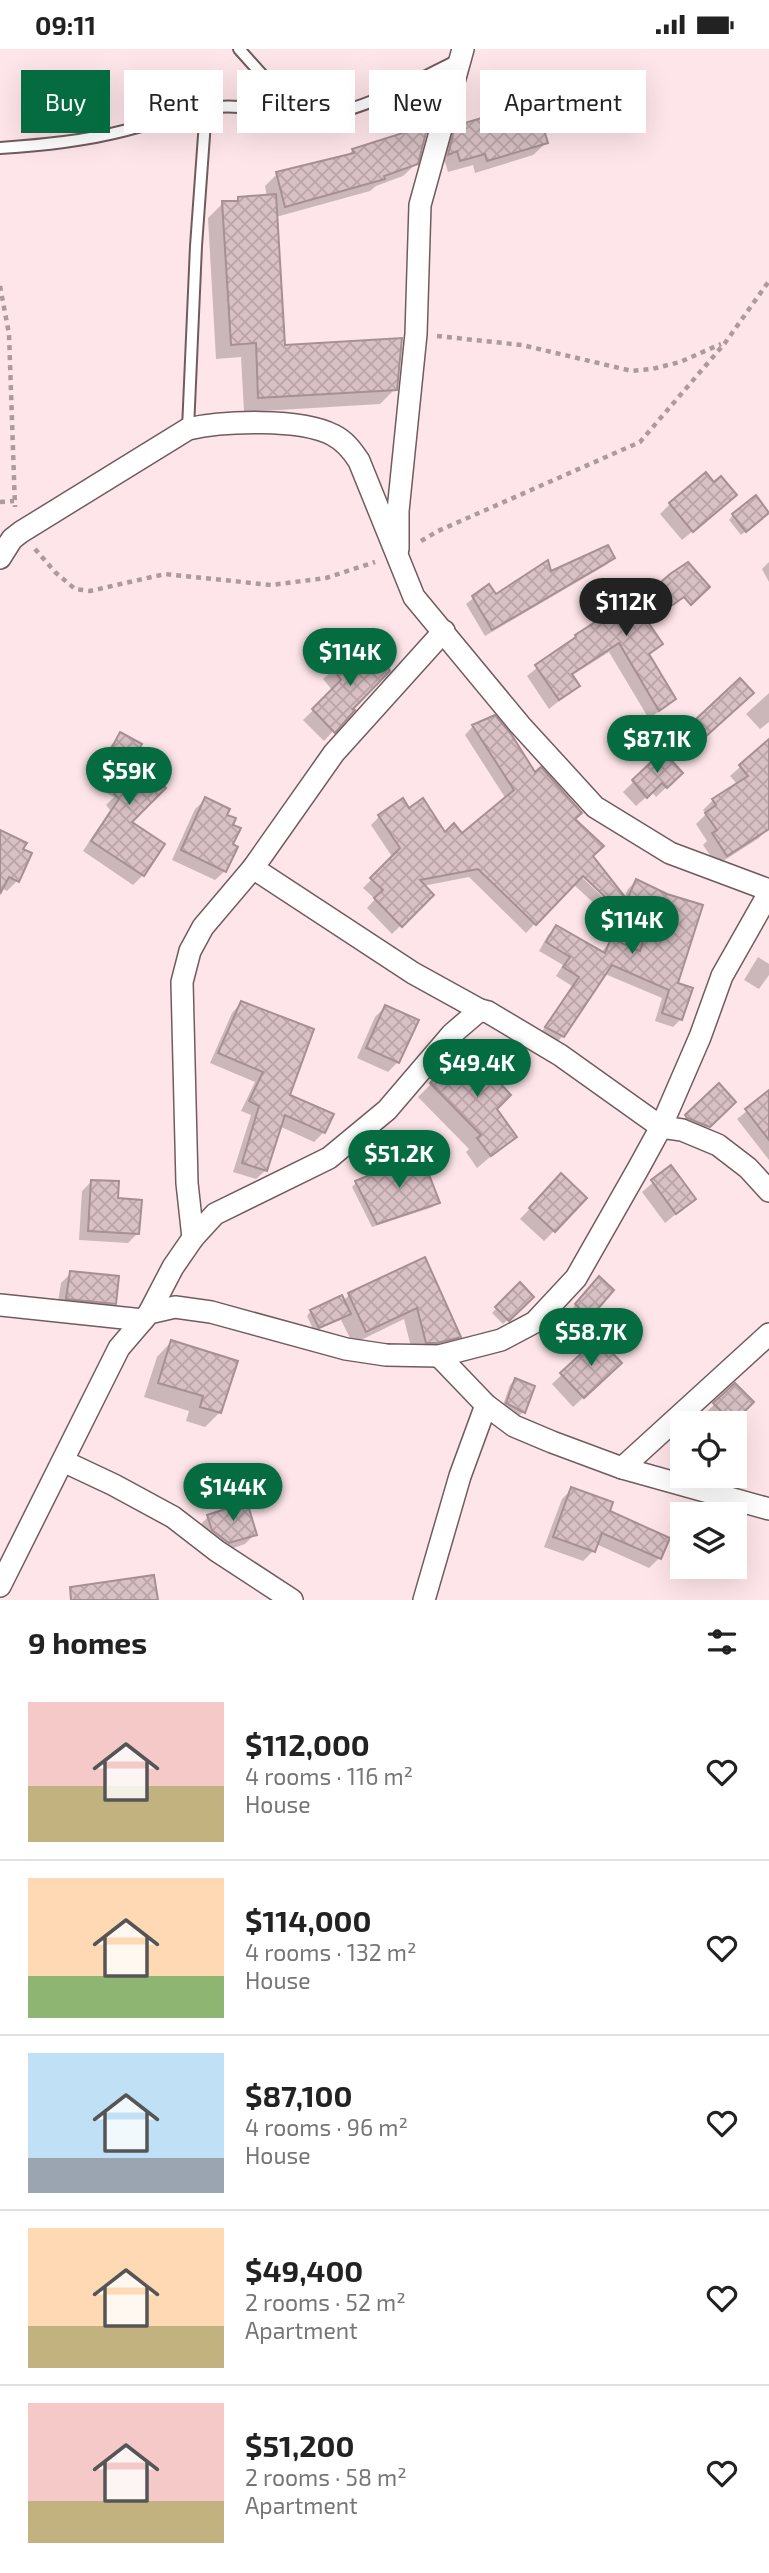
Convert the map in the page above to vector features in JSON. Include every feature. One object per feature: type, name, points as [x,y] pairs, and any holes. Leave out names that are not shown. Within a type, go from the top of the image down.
[{"type":"street","points":[[398,555],[398,511],[416,334],[420,205],[461,54]]},
{"type":"street","points":[[0,558],[12,539],[21,532],[188,429],[266,423],[298,426],[332,434],[350,448],[359,461],[414,597],[520,725],[595,807],[670,853],[769,892],[722,976],[700,1037],[660,1127],[576,1278],[535,1322],[501,1340],[439,1356],[386,1355],[346,1349],[211,1312],[175,1307],[146,1317],[0,1305]]},
{"type":"street","points":[[193,1238],[187,1183],[182,982],[190,951],[203,927],[253,868],[334,753],[444,631]]},
{"type":"street","points":[[253,868],[402,966],[488,1012],[560,1055],[660,1127],[682,1130],[718,1145],[748,1168],[769,1191]]},
{"type":"street","points":[[0,1586],[119,1348],[146,1317],[173,1267],[193,1238],[215,1214],[329,1158],[387,1110],[452,1034],[480,1010]]},
{"type":"street","points":[[622,1468],[769,1334]]},
{"type":"street","points":[[439,1356],[486,1405],[514,1426],[622,1468],[769,1509]]},
{"type":"street","points":[[424,1600],[460,1476],[486,1405]]},
{"type":"street","points":[[63,1461],[173,1517],[217,1551],[292,1600]]},
{"type":"lane","points":[[239,49],[258,70]]},
{"type":"lane","points":[[355,106],[378,99],[461,54]]},
{"type":"lane","points":[[0,148],[87,139],[124,130]]},
{"type":"lane","points":[[188,429],[204,133]]},
{"type":"path","points":[[0,286],[9,334],[15,455],[14,501],[21,532],[55,572],[75,589],[90,591],[165,574],[271,585],[327,578],[398,555],[438,531],[640,442],[725,343],[769,281]]},
{"type":"path","points":[[416,334],[522,345],[632,371],[680,362],[725,343]]},
{"type":"path","points":[[0,502],[14,501]]},
{"type":"building","points":[[480,118],[480,133],[545,133],[548,143],[487,161],[485,154],[460,161],[457,151],[448,155],[453,133],[466,133],[466,123]]},
{"type":"building","points":[[403,133],[426,133],[418,164],[384,176],[385,179],[285,207],[276,172],[354,153],[352,149]]},
{"type":"building","points":[[276,194],[285,345],[402,338],[397,390],[258,398],[256,343],[231,345],[222,201]]},
{"type":"building","points":[[706,472],[714,482],[721,476],[737,495],[693,532],[669,503]]},
{"type":"building","points":[[756,495],[769,513],[746,532],[732,514]]},
{"type":"building","points":[[608,545],[615,558],[492,630],[472,596],[489,584],[496,594],[548,560],[551,571]]},
{"type":"building","points":[[688,562],[710,587],[691,605],[684,597],[648,622],[663,644],[649,654],[676,699],[659,711],[619,643],[572,674],[580,686],[559,700],[535,665],[576,637],[575,635],[640,593],[643,598]]},
{"type":"building","points":[[359,646],[373,665],[381,658],[390,671],[353,709],[355,710],[335,733],[312,709],[341,680],[332,667]]},
{"type":"building","points":[[740,678],[754,693],[694,747],[681,733]]},
{"type":"building","points":[[495,715],[511,734],[535,772],[541,767],[582,813],[575,819],[604,846],[593,856],[632,906],[623,914],[583,876],[536,925],[478,869],[420,880],[434,895],[402,927],[374,898],[383,890],[370,878],[400,848],[378,815],[403,798],[409,808],[423,798],[445,832],[454,823],[462,833],[514,790],[472,725]]},
{"type":"building","points":[[120,732],[142,744],[135,757],[166,788],[132,822],[165,844],[144,876],[91,841],[119,799],[114,794],[122,786],[98,774]]},
{"type":"building","points":[[769,739],[769,829],[727,856],[712,833],[717,830],[705,813],[716,805],[712,799],[748,776],[739,765]]},
{"type":"building","points":[[663,751],[683,773],[667,788],[662,783],[647,798],[632,780]]},
{"type":"building","points":[[205,797],[230,809],[227,815],[236,818],[233,825],[241,828],[233,844],[238,847],[226,872],[181,850]]},
{"type":"building","points":[[0,830],[27,843],[23,849],[32,853],[19,882],[9,877],[0,894]]},
{"type":"building","points":[[636,879],[667,894],[703,905],[678,983],[693,988],[682,1020],[662,1013],[669,990],[612,965],[564,1037],[545,1027],[579,977],[563,967],[570,957],[546,942],[556,925],[605,953],[611,938],[640,951],[652,912],[627,900]]},
{"type":"building","points":[[241,1001],[314,1029],[290,1095],[334,1114],[325,1133],[285,1115],[267,1171],[242,1163],[259,1106],[249,1101],[263,1072],[218,1053]]},
{"type":"building","points":[[385,1005],[419,1020],[399,1063],[366,1048]]},
{"type":"building","points":[[465,1048],[480,1063],[484,1059],[502,1078],[499,1082],[511,1095],[497,1109],[517,1137],[491,1156],[477,1138],[481,1135],[430,1083]]},
{"type":"building","points":[[719,1083],[736,1102],[710,1127],[687,1118],[685,1115]]},
{"type":"building","points":[[769,1090],[769,1140],[745,1109]]},
{"type":"building","points":[[421,1154],[440,1203],[377,1224],[355,1181]]},
{"type":"building","points":[[671,1165],[696,1199],[676,1214],[651,1180]]},
{"type":"building","points":[[561,1173],[587,1198],[555,1232],[529,1208]]},
{"type":"building","points":[[91,1180],[119,1181],[118,1198],[142,1200],[139,1234],[88,1231]]},
{"type":"building","points":[[425,1257],[461,1337],[426,1343],[417,1308],[366,1332],[348,1293]]},
{"type":"building","points":[[70,1271],[119,1276],[116,1304],[66,1299]]},
{"type":"building","points":[[599,1276],[614,1290],[590,1318],[575,1304]]},
{"type":"building","points":[[520,1282],[534,1297],[509,1321],[495,1307]]},
{"type":"building","points":[[342,1295],[351,1314],[319,1328],[310,1310]]},
{"type":"building","points":[[598,1338],[622,1363],[584,1398],[560,1373]]},
{"type":"building","points":[[171,1340],[238,1361],[221,1413],[200,1407],[203,1396],[158,1383]]},
{"type":"building","points":[[515,1378],[535,1386],[525,1413],[506,1403]]},
{"type":"building","points":[[735,1383],[754,1402],[745,1411],[721,1411],[713,1403]]},
{"type":"building","points":[[571,1487],[613,1502],[610,1511],[670,1538],[661,1559],[602,1533],[595,1552],[553,1537]]},
{"type":"building","points":[[247,1502],[257,1535],[229,1543],[212,1530],[207,1515]]},
{"type":"building","points":[[154,1575],[158,1600],[71,1600],[70,1587]]}]
